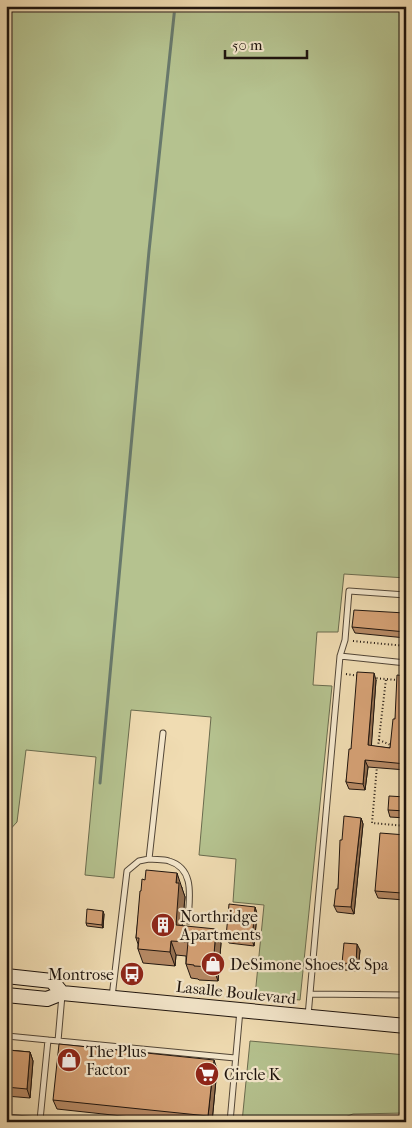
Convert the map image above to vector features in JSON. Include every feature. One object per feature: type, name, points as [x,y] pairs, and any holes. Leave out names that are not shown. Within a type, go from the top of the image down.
[{"type":"main road","name":"Lasalle Boulevard","points":[[6,976],[52,981],[62,993]]},
{"type":"main road","name":"Lasalle Boulevard","points":[[6,995],[47,999],[62,993],[406,1026]]},
{"type":"lane","points":[[308,1016],[338,673],[340,656],[345,640],[349,591],[406,595]]},
{"type":"lane","points":[[340,656],[406,663]]},
{"type":"lane","points":[[149,859],[163,733]]},
{"type":"lane","points":[[112,998],[127,871],[139,861],[149,859],[169,861],[182,868],[187,876],[190,890],[188,921]]},
{"type":"lane","points":[[58,1041],[62,993]]},
{"type":"lane","points":[[310,994],[406,995]]},
{"type":"lane","points":[[230,1122],[240,1010]]},
{"type":"lane","points":[[7,1036],[235,1058]]},
{"type":"lane","points":[[40,1120],[48,1040]]},
{"type":"lane","points":[[6,1116],[58,1122]]},
{"type":"path","points":[[345,640],[406,646]]},
{"type":"path","points":[[338,673],[399,680]]},
{"type":"path","points":[[378,752],[386,679]]},
{"type":"path","points":[[379,740],[396,747],[387,750]]},
{"type":"path","points":[[377,761],[372,823],[406,826]]},
{"type":"green space","points":[[6,6],[406,6],[406,578],[344,574],[338,632],[317,632],[313,685],[332,686],[300,1000],[255,996],[264,905],[233,902],[236,859],[199,855],[211,717],[131,710],[114,878],[85,875],[96,757],[26,750],[17,822],[6,834]]},
{"type":"green space","points":[[250,1041],[406,1055],[406,1113],[353,1114],[345,1117],[342,1122],[242,1122]]},
{"type":"building","points":[[354,610],[405,613],[406,632],[352,627]]},
{"type":"building","points":[[357,672],[374,673],[368,745],[390,748],[393,719],[395,719],[397,675],[406,676],[406,731],[404,747],[406,747],[406,764],[365,760],[363,784],[346,782],[349,749],[351,749]]},
{"type":"building","points":[[389,796],[406,797],[406,811],[388,810]]},
{"type":"building","points":[[344,816],[361,818],[351,907],[334,906],[336,889],[338,889],[340,840],[342,840]]},
{"type":"building","points":[[380,833],[406,835],[406,863],[402,893],[375,891]]},
{"type":"building","points":[[146,870],[177,873],[176,883],[179,883],[176,925],[216,929],[213,967],[186,964],[188,942],[171,941],[170,952],[138,949],[139,938],[136,938],[140,891],[142,879],[145,880]]},
{"type":"building","points":[[229,904],[255,907],[252,940],[226,937]]},
{"type":"building","points":[[87,909],[103,911],[102,925],[86,923]]},
{"type":"building","points":[[344,943],[357,944],[356,964],[342,963]]},
{"type":"building","points":[[6,1044],[7,1050],[30,1052],[27,1089],[6,1087]]},
{"type":"building","points":[[59,1044],[214,1060],[208,1116],[53,1100]]},
{"type":"waterway","points":[[100,783],[149,251],[175,6]]},
{"type":"place","name":"Northridge Apartments","points":[[163,925]]},
{"type":"place","name":"DeSimone Shoes & Spa","points":[[213,964]]},
{"type":"place","name":"Montrose","points":[[132,974]]},
{"type":"place","name":"The Plus Factor","points":[[69,1060]]},
{"type":"place","name":"Circle K","points":[[207,1074]]}]
